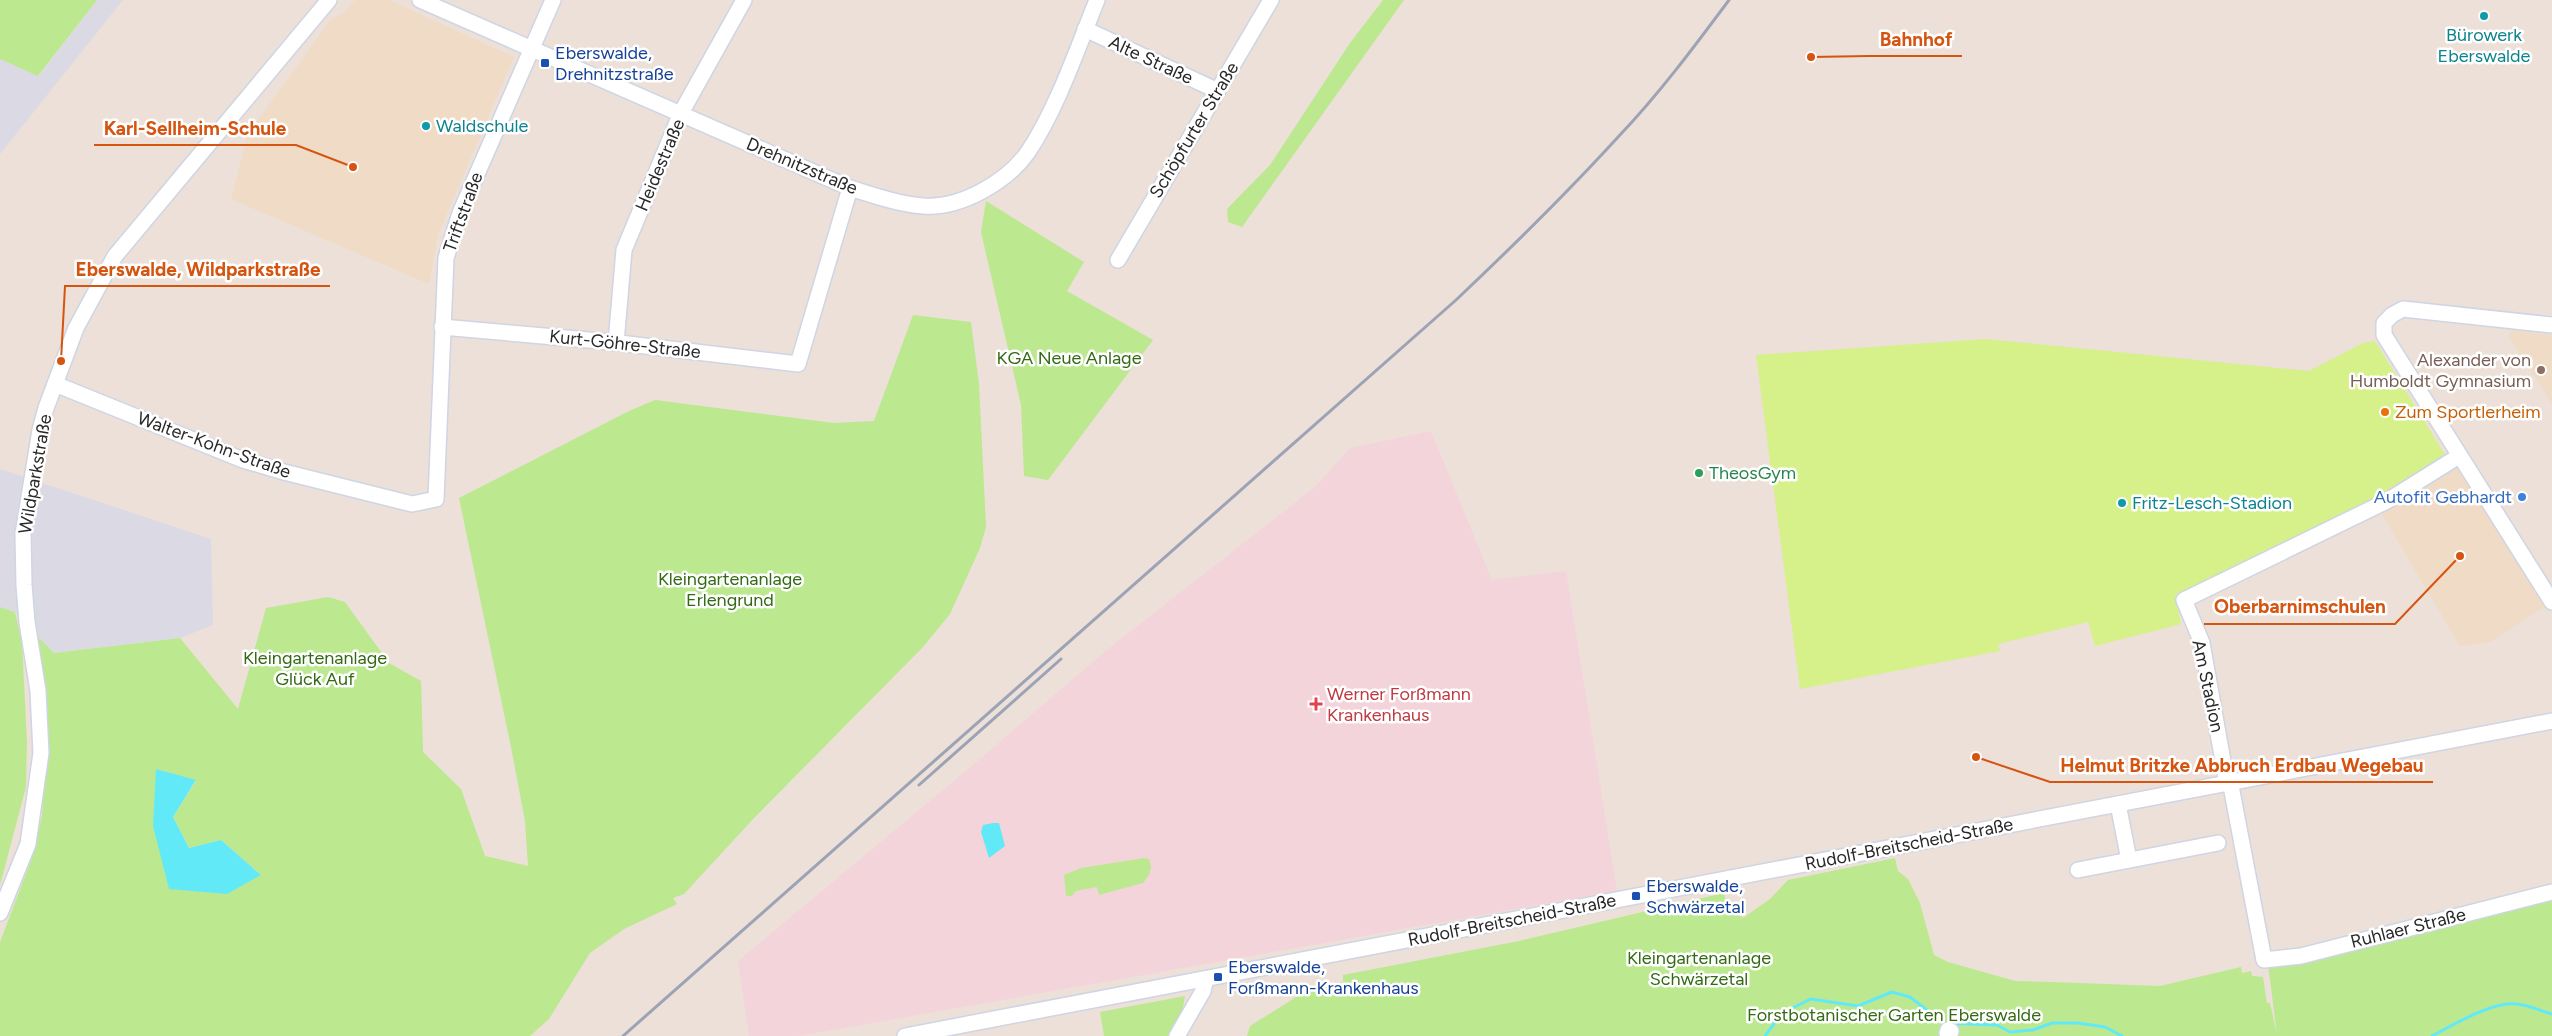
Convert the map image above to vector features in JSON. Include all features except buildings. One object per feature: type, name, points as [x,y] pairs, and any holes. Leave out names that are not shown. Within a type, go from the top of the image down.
[{"type":"street","name":"Wildparkstraße","points":[[0,913],[28,844],[40,761],[38,691],[27,622],[23,534],[40,430],[55,384],[76,328],[115,256],[329,0]]},
{"type":"street","name":"Drehnitzstraße","points":[[420,0],[850,188],[886,199],[924,206],[950,204],[970,196],[1013,168],[1028,153],[1046,120],[1097,0]]},
{"type":"street","name":"Triftstraße","points":[[436,499],[446,258],[460,213],[553,0]]},
{"type":"street","name":"Heidestraße","points":[[616,343],[624,250],[681,113],[744,0]]},
{"type":"street","name":"Schöpfurter Straße","points":[[1118,260],[1270,0]]},
{"type":"street","name":"Alte Straße","points":[[1085,29],[1218,91]]},
{"type":"street","name":"Kurt-Göhre-Straße","points":[[442,328],[616,343],[798,364],[850,188]]},
{"type":"street","points":[[2552,325],[2402,310],[2392,315],[2384,323],[2384,335],[2552,602]]},
{"type":"street","name":"Walter-Kohn-Straße","points":[[55,384],[243,460],[412,504],[436,499]]},
{"type":"street","name":"Am Stadion","points":[[2264,960],[2202,642],[2184,600],[2387,501],[2459,456]]},
{"type":"street","name":"Rudolf-Breitscheid-Straße","points":[[905,1036],[2552,720]]},
{"type":"street","points":[[2118,804],[2128,860]]},
{"type":"street","points":[[2078,870],[2218,843]]},
{"type":"street","name":"Ruhlaer Straße","points":[[2264,960],[2301,956],[2552,892]]},
{"type":"street","points":[[1177,1036],[1203,991],[1206,979]]},
{"type":"shaded area","points":[[97,0],[123,0],[0,154],[0,59],[39,76]]},
{"type":"shaded area","points":[[355,0],[389,0],[514,57],[438,235],[429,284],[231,199],[248,134],[331,19],[342,14]]},
{"type":"shaded area","name":"Alexander von Humboldt Gymnasium","points":[[2512,330],[2552,335],[2552,404],[2508,336]]},
{"type":"shaded area","name":"Werner Forßmann Krankenhaus","points":[[1431,431],[1492,580],[1566,571],[1617,891],[799,1036],[749,1036],[738,961],[980,759],[1108,649],[1315,487],[1350,448]]},
{"type":"shaded area","points":[[2452,461],[2546,606],[2490,642],[2460,646],[2377,506]]},
{"type":"shaded area","points":[[0,469],[211,539],[213,625],[180,638],[53,653],[15,612],[0,607]]},
{"type":"green space","points":[[0,0],[97,0],[38,76],[0,59]]},
{"type":"green space","points":[[1383,0],[1404,0],[1242,227],[1228,222],[1227,209],[1270,165],[1350,43]]},
{"type":"green space","name":"KGA Neue Anlage","points":[[986,201],[1084,262],[1067,291],[1153,340],[1048,480],[1024,476],[1021,405],[981,232]]},
{"type":"green space","points":[[913,315],[971,322],[979,384],[986,527],[980,548],[950,614],[923,647],[755,817],[684,894],[673,898],[677,904],[624,929],[590,953],[549,1019],[530,1036],[0,1036],[0,942],[35,850],[42,815],[47,754],[46,690],[36,635],[54,653],[180,638],[238,709],[266,608],[328,597],[345,602],[389,663],[421,681],[423,752],[461,789],[485,856],[528,866],[525,821],[459,498],[629,411],[655,400],[834,423],[874,421]],"holes":[[[156,769],[196,781],[173,817],[189,848],[221,840],[261,875],[170,889]]]},
{"type":"green space","points":[[1986,339],[2309,371],[2363,343],[2375,341],[2447,458],[2384,496],[2189,592],[2175,595],[2181,624],[2095,646],[2088,622],[1998,644],[2000,651],[1800,689],[1756,355]]},
{"type":"green space","points":[[0,607],[15,612],[22,642],[27,742],[26,787],[0,885]]},
{"type":"green space","points":[[1144,858],[1149,859],[1151,867],[1149,875],[1143,883],[1099,895],[1097,887],[1076,891],[1072,896],[1066,896],[1064,875],[1081,868]]},
{"type":"green space","name":"Kleingartenanlage Schwärzetal","points":[[1895,858],[1898,871],[1908,879],[1920,903],[1934,955],[1948,962],[2015,981],[2160,986],[2241,967],[2242,973],[2251,971],[2252,976],[2263,977],[2267,1003],[2270,1003],[2277,1035],[2268,964],[2552,897],[2552,1036],[1247,1036],[1250,1026],[1301,994],[1299,987],[1343,982],[1343,975],[1519,941],[1724,893],[1727,905],[1743,918],[1770,899],[1788,880]]},
{"type":"green space","points":[[1185,996],[1181,1019],[1172,1036],[1104,1036],[1100,1012]]},
{"type":"water","points":[[156,769],[196,780],[173,817],[189,848],[221,840],[261,875],[227,894],[169,889],[153,826]]},
{"type":"water","points":[[999,823],[1005,846],[989,858],[981,832],[983,825]]},
{"type":"waterway","points":[[1765,1036],[1782,1013],[1811,999],[1858,1006],[1892,992],[1910,997],[1944,1023],[1997,1025],[2010,1032],[2033,1030],[2052,1023],[2078,1023],[2105,1027],[2122,1036]]},
{"type":"waterway","points":[[2432,1036],[2478,1013],[2507,1004],[2524,1005],[2552,1014]]},
{"type":"railway","points":[[623,1036],[1456,300],[1559,199],[1634,120],[1676,70],[1729,0]]},
{"type":"railway","points":[[919,785],[1061,659]]},
{"type":"place","name":"Bürowerk Eberswalde","points":[[2484,16]]},
{"type":"place","name":"Bahnhof","points":[[1811,57]]},
{"type":"place","name":"Eberswalde, Drehnitzstraße","points":[[545,63]]},
{"type":"place","name":"Waldschule","points":[[426,126]]},
{"type":"place","name":"Karl-Sellheim-Schule","points":[[353,167]]},
{"type":"place","name":"Eberswalde, Wildparkstraße","points":[[61,361]]},
{"type":"place","name":"Alexander von Humboldt Gymnasium","points":[[2541,370]]},
{"type":"place","name":"Zum Sportlerheim","points":[[2385,412]]},
{"type":"place","name":"TheosGym","points":[[1699,473]]},
{"type":"place","name":"Autofit Gebhardt","points":[[2522,497]]},
{"type":"place","name":"Fritz-Lesch-Stadion","points":[[2122,503]]},
{"type":"place","name":"Oberbarnimschulen","points":[[2460,556]]},
{"type":"place","name":"Werner Forßmann Krankenhaus","points":[[1316,704]]},
{"type":"place","name":"Helmut Britzke Abbruch Erdbau Wegebau","points":[[1976,757]]},
{"type":"place","name":"Eberswalde, Schwärzetal","points":[[1636,896]]},
{"type":"place","name":"Eberswalde, Forßmann-Krankenhaus","points":[[1218,977]]},
{"type":"park label","name":"Kleingartenanlage Erlengrund","points":[[730,589]]},
{"type":"park label","name":"Kleingartenanlage Glück Auf","points":[[315,668]]},
{"type":"park label","name":"Forstbotanischer Garten Eberswalde","points":[[1894,1015]]}]
